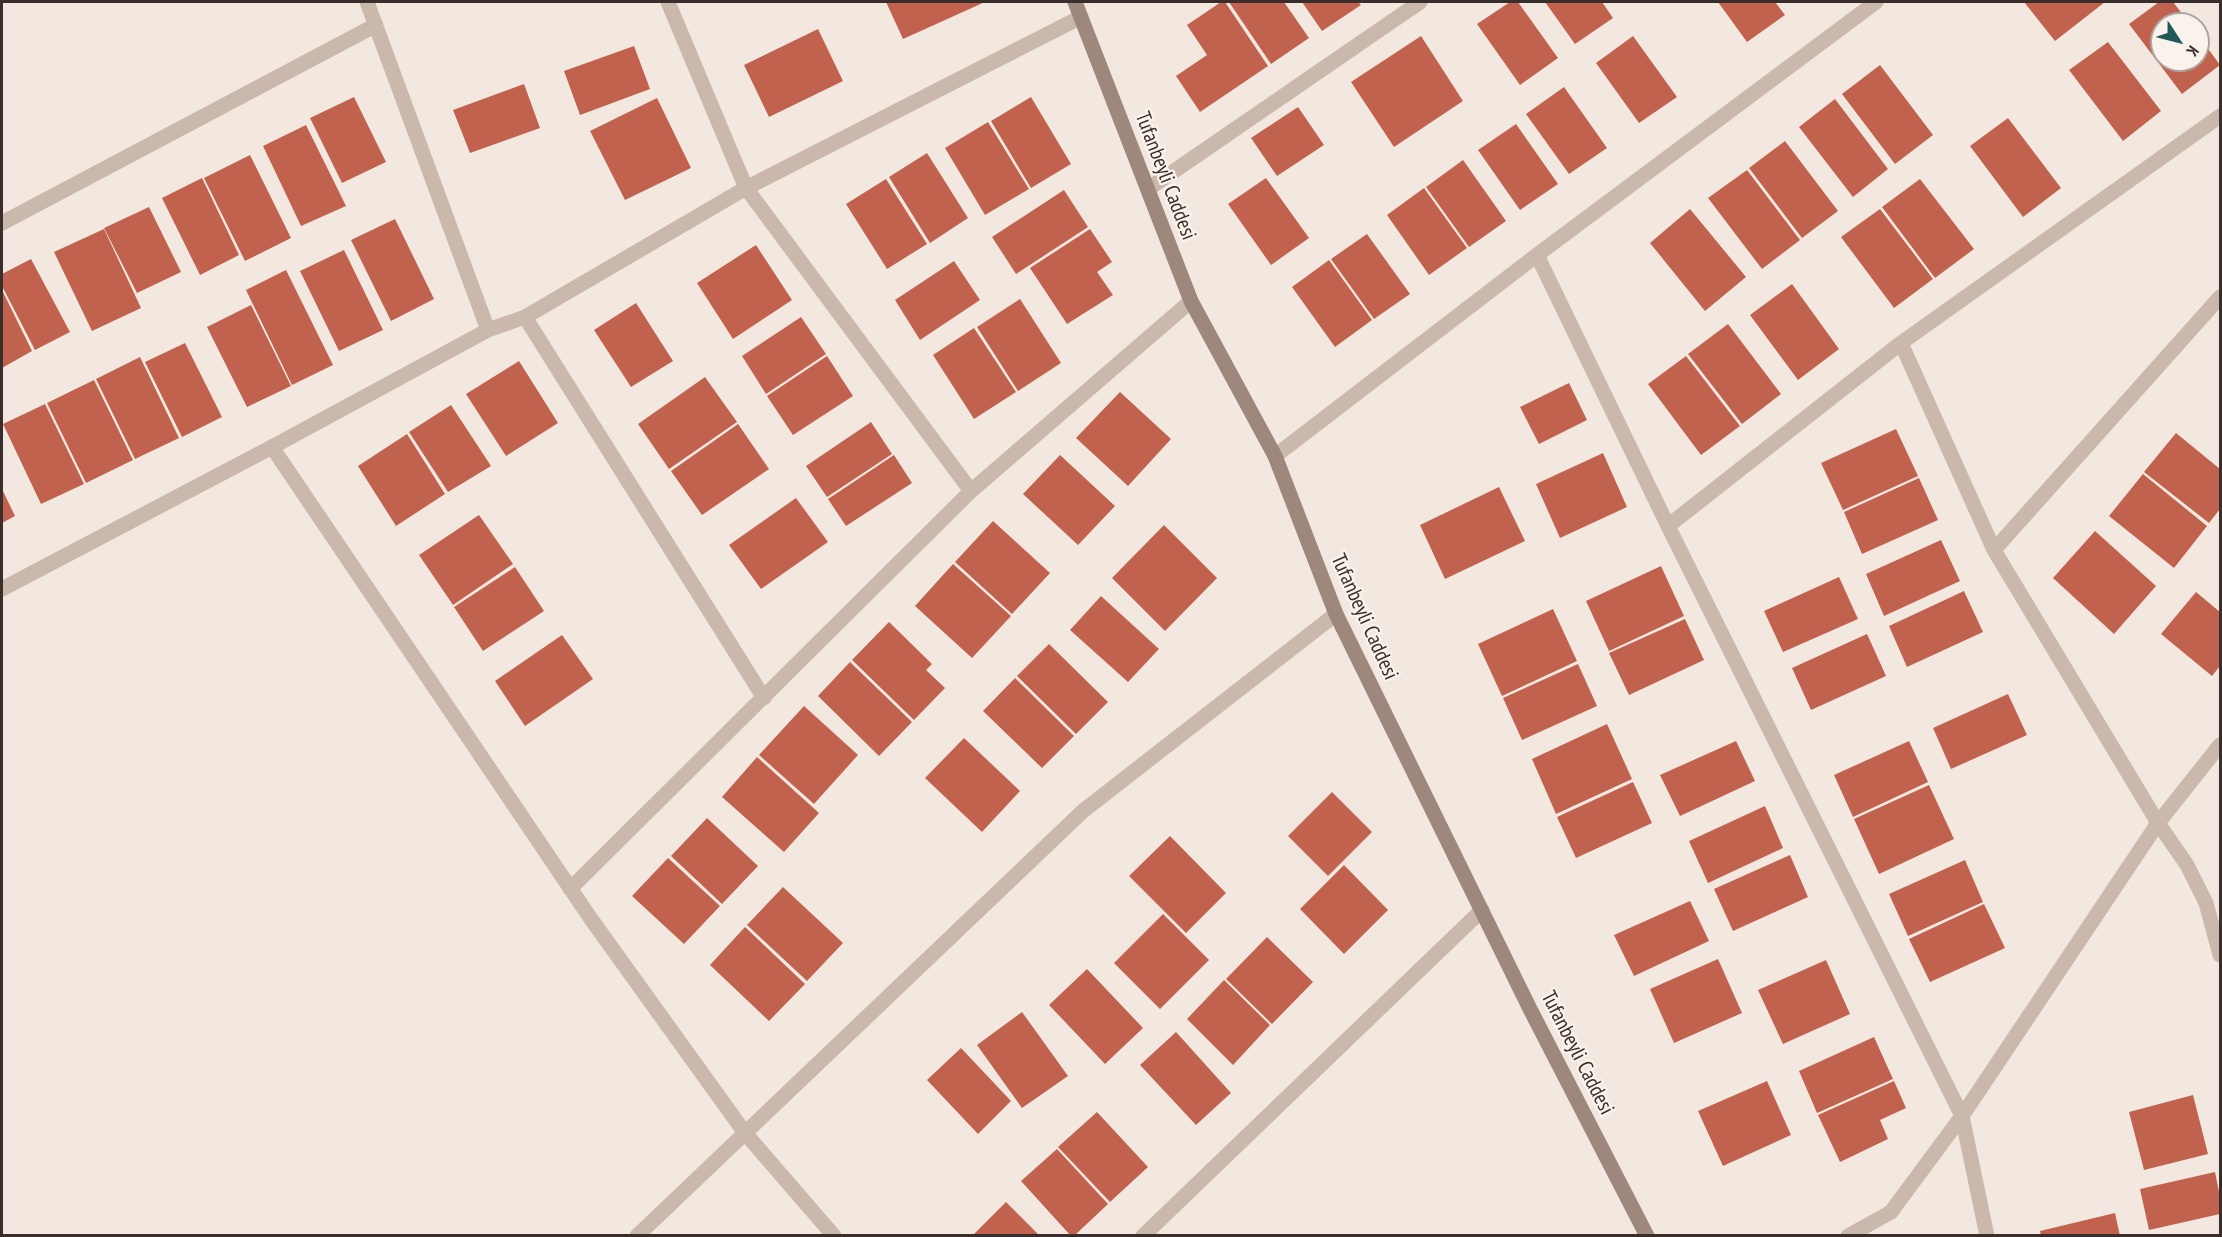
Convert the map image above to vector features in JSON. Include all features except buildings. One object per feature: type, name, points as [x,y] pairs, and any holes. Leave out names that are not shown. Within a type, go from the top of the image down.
[{"type":"street","points":[[367,2],[488,330]]},
{"type":"street","points":[[668,2],[746,188],[971,491]]},
{"type":"street","name":"Tufanbeyli Caddesi","points":[[1075,2],[1191,301],[1275,456],[1336,614],[1530,1010],[1647,1236]]},
{"type":"street","points":[[1148,189],[1420,2]]},
{"type":"street","points":[[1275,456],[1538,255],[1876,2]]},
{"type":"street","points":[[2,589],[488,330],[525,317],[746,188],[1081,17]]},
{"type":"street","points":[[2,223],[376,26]]},
{"type":"street","points":[[1668,526],[1901,343],[2220,116]]},
{"type":"street","points":[[1538,255],[1668,526],[1962,1116],[1987,1236]]},
{"type":"street","points":[[1994,550],[2220,297]]},
{"type":"street","points":[[570,889],[971,491],[1191,301]]},
{"type":"street","points":[[525,317],[764,698]]},
{"type":"street","points":[[1901,343],[1994,550],[2158,824],[2187,865],[2206,903],[2220,955]]},
{"type":"street","points":[[272,447],[570,889],[745,1133],[834,1236]]},
{"type":"street","points":[[637,1236],[1083,811],[1336,614]]},
{"type":"street","points":[[1848,1236],[1891,1212],[1962,1116],[2158,824],[2220,745]]},
{"type":"street","points":[[1143,1236],[1482,910]]}]
